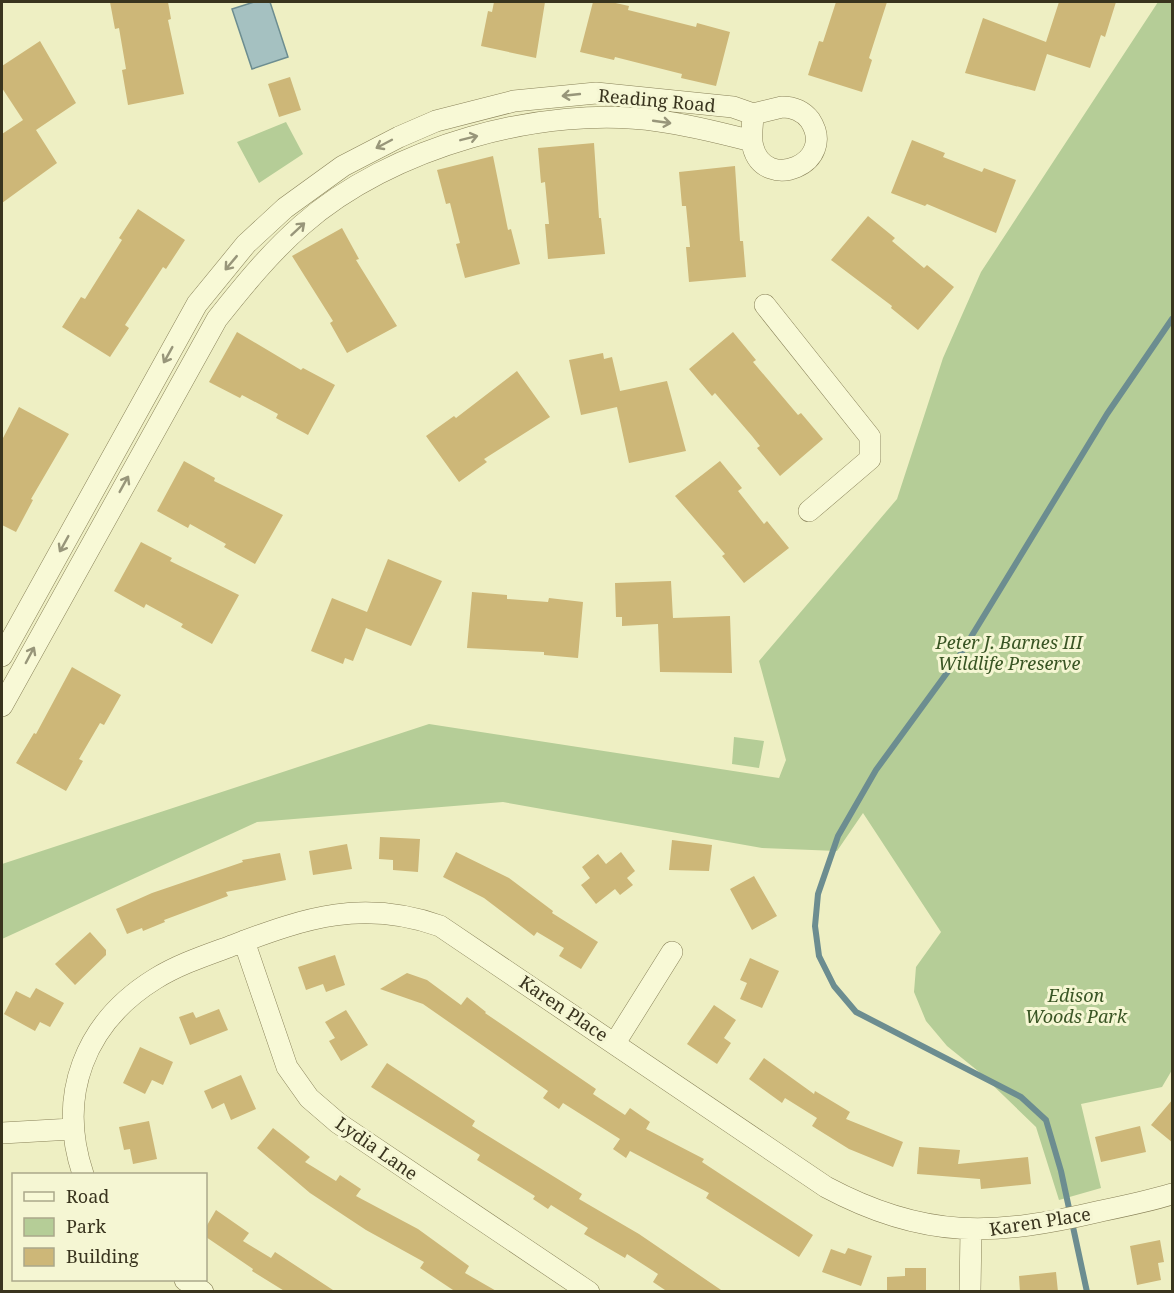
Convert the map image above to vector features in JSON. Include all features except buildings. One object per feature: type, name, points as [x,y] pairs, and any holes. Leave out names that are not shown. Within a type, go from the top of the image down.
[{"type":"street","name":"Reading Road","points":[[2,656],[197,304],[246,244],[285,208],[343,166],[436,121],[514,101],[596,93],[732,107],[753,114]]},
{"type":"street","points":[[782,107],[798,110],[806,116],[814,127],[815,148],[805,163],[793,170],[776,170],[759,159],[752,141],[753,114],[782,107]]},
{"type":"street","name":"Reading Road","points":[[2,706],[51,612],[217,319],[258,268],[304,223],[357,186],[443,144],[509,128],[576,118],[657,120],[752,141]]},
{"type":"street","points":[[765,305],[870,437],[870,459],[809,511]]},
{"type":"street","name":"Karen Place","points":[[83,1173],[72,1129],[73,1096],[87,1051],[101,1028],[116,1010],[134,994],[177,967],[295,924],[358,911],[393,912],[440,926],[825,1187],[853,1201],[926,1224],[971,1231],[1059,1220],[1173,1194]]},
{"type":"street","name":"Lydia Lane","points":[[244,941],[288,1067],[309,1098],[338,1123],[589,1292]]},
{"type":"street","points":[[615,1043],[672,952]]},
{"type":"street","points":[[2,1133],[72,1129]]},
{"type":"street","points":[[970,1292],[971,1231]]},
{"type":"street","points":[[186,1281],[203,1292]]},
{"type":"green space","points":[[1158,2],[1172,2],[1172,1070],[1162,1087],[1081,1104],[1101,1188],[1059,1200],[1036,1127],[978,1071],[947,1046],[926,1021],[914,992],[916,967],[941,932],[863,813],[837,851],[762,848],[503,802],[257,822],[2,939],[2,864],[429,724],[779,778],[786,760],[759,661],[897,499],[943,358],[981,272]]},
{"type":"green space","points":[[286,122],[303,154],[259,183],[237,142]]},
{"type":"green space","points":[[734,737],[764,741],[759,768],[732,764]]},
{"type":"water","points":[[254,2],[270,2],[288,57],[252,69],[232,9]]},
{"type":"waterway","points":[[1087,1292],[1061,1171],[1046,1120],[1021,1097],[856,1012],[834,986],[819,956],[815,926],[818,894],[838,836],[876,770],[960,655],[1107,414],[1172,319]]},
{"type":"park label","name":"Peter J. Barnes III Wildlife Preserve","points":[[1009,652]]},
{"type":"park label","name":"Edison Woods Park","points":[[1076,1005]]}]
